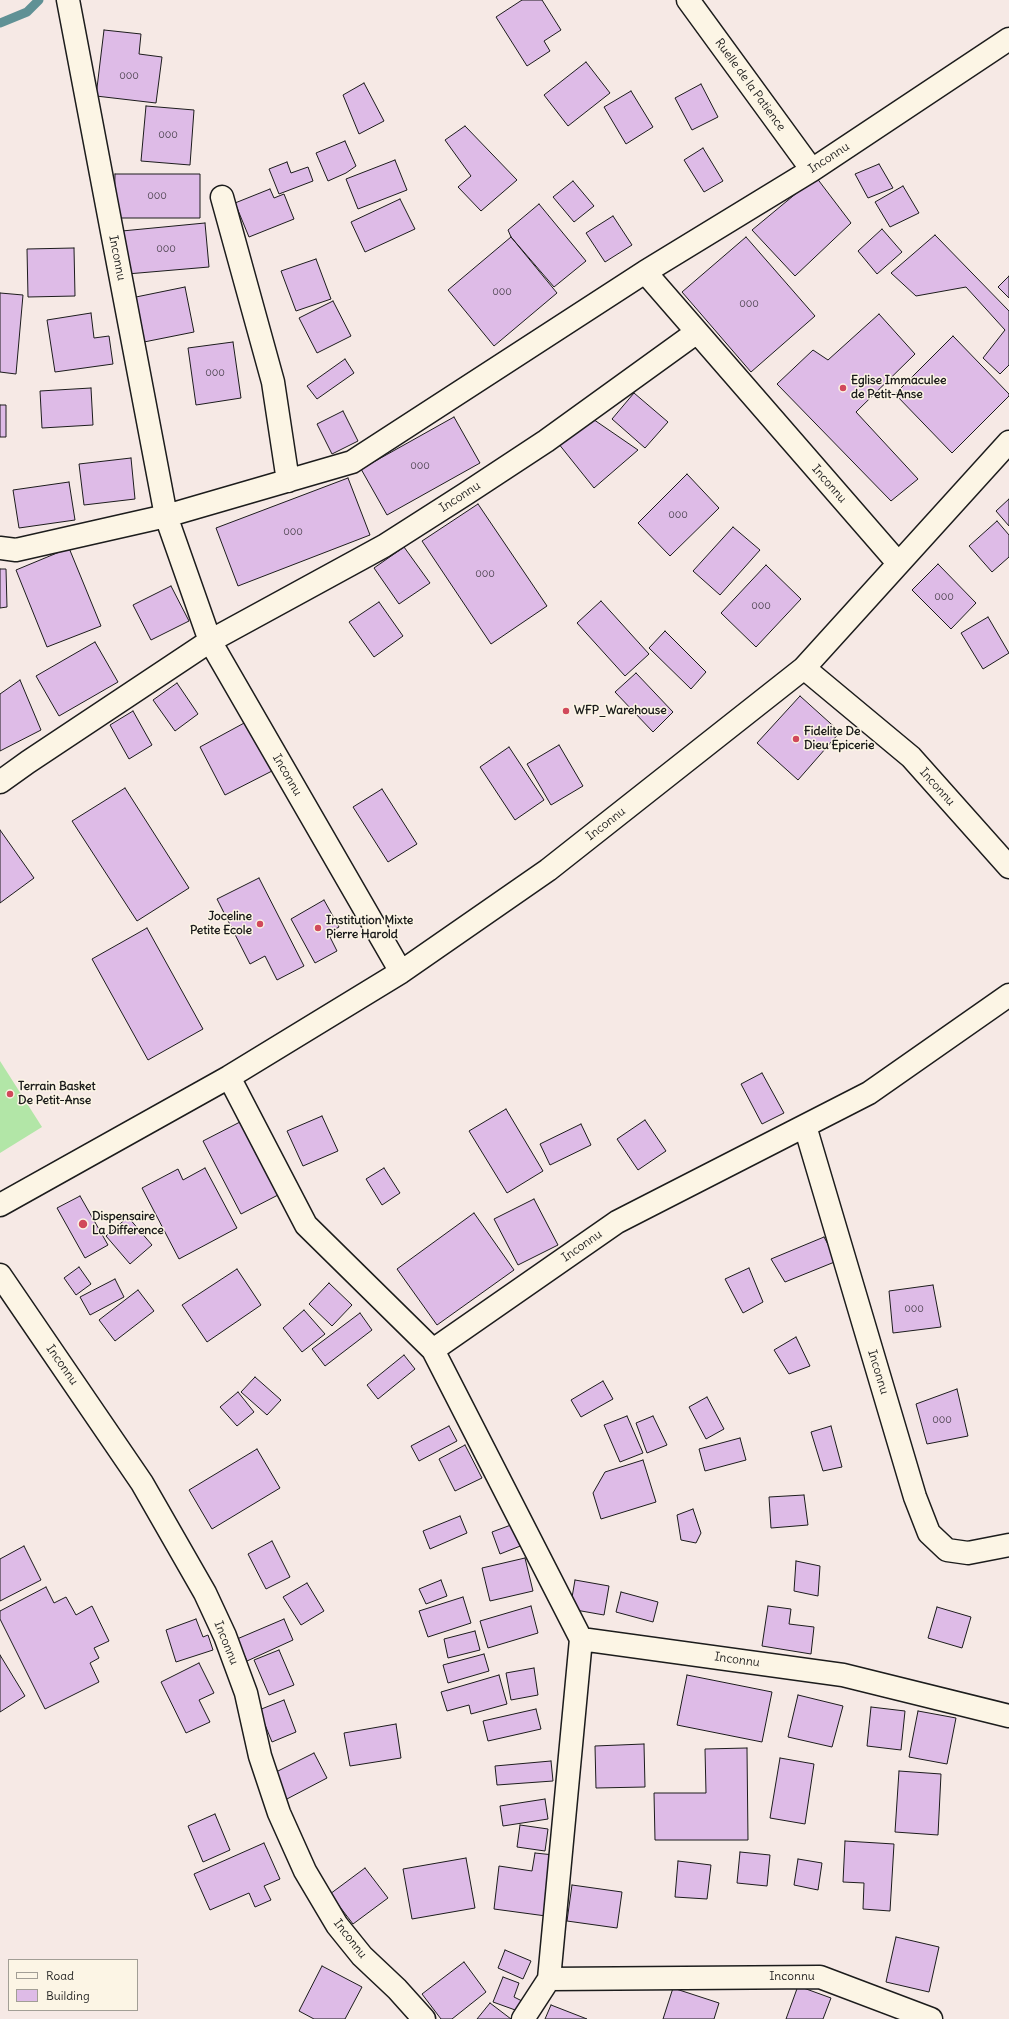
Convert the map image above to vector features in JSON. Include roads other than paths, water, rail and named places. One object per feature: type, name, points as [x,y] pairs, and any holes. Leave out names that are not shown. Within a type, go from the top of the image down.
[{"type":"street","name":"Ruelle de la Patience","points":[[688,0],[812,170]]},
{"type":"street","name":"Inconnu","points":[[70,9],[166,516],[210,641],[401,972]]},
{"type":"street","name":"Inconnu","points":[[0,548],[16,550],[166,516],[352,462],[645,272],[812,170],[1009,39]]},
{"type":"street","points":[[222,197],[273,382],[288,481]]},
{"type":"street","name":"Inconnu","points":[[645,272],[898,563]]},
{"type":"street","name":"Inconnu","points":[[0,782],[210,641],[384,546],[461,497],[546,441],[697,332]]},
{"type":"street","name":"Inconnu","points":[[0,1205],[229,1077],[401,972],[548,870],[804,668],[1009,442]]},
{"type":"street","name":"Inconnu","points":[[804,668],[910,757],[1009,867]]},
{"type":"street","name":"Inconnu","points":[[433,1350],[617,1222],[869,1093],[1009,995]]},
{"type":"street","points":[[229,1077],[306,1225],[433,1350],[580,1639],[549,1978],[523,2019]]},
{"type":"street","name":"Inconnu","points":[[805,1126],[915,1497],[929,1533],[948,1550],[968,1553],[1009,1545]]},
{"type":"street","name":"Inconnu","points":[[0,1275],[127,1460],[205,1593],[225,1636],[246,1693],[260,1756],[279,1813],[305,1871],[337,1925],[362,1956],[397,1989],[424,2019]]},
{"type":"street","name":"Inconnu","points":[[580,1639],[843,1675],[1009,1716]]},
{"type":"street","name":"Inconnu","points":[[549,1978],[820,1977],[931,2019]]},
{"type":"waterway","points":[[0,23],[27,12],[39,0]]},
{"type":"place","name":"Eglise Immaculee de Petit-Anse","points":[[843,388]]},
{"type":"place","name":"WFP_Warehouse","points":[[566,711]]},
{"type":"place","name":"Fidelite De Dieu Epicerie","points":[[796,739]]},
{"type":"place","name":"Joceline Petite Ecole","points":[[260,924]]},
{"type":"place","name":"Institution Mixte Pierre Harold","points":[[318,928]]},
{"type":"place","name":"Terrain Basket De Petit-Anse","points":[[10,1094]]},
{"type":"place","name":"Dispensaire La Difference","points":[[83,1224]]}]
